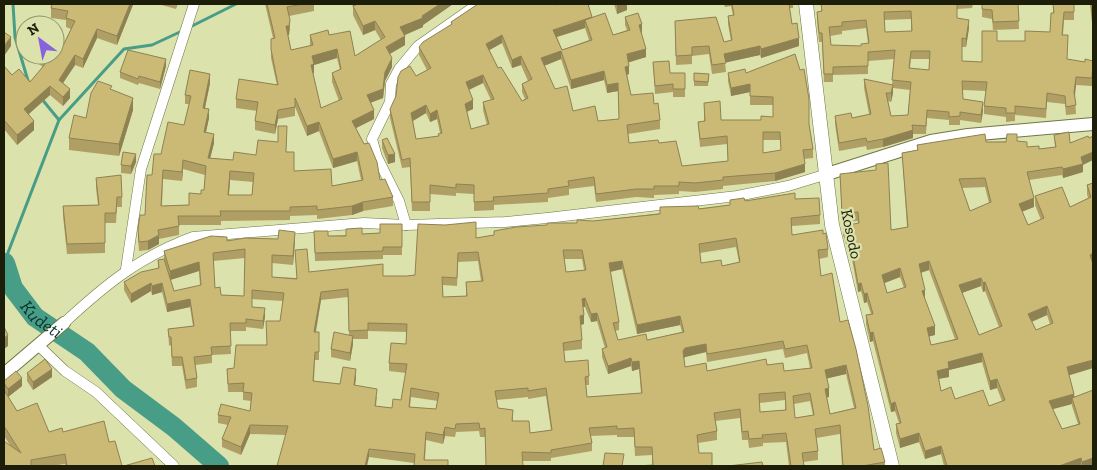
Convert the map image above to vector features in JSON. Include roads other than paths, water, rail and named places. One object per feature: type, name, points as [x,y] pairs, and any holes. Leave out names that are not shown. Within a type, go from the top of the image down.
[{"type":"main road","name":"Kosodo","points":[[806,4],[824,175],[836,243],[892,466]]},
{"type":"street","points":[[126,269],[141,168],[194,4]]},
{"type":"street","points":[[406,226],[399,201],[377,157],[372,139],[390,102],[391,84],[399,69],[418,46],[478,4]]},
{"type":"street","points":[[4,374],[126,269],[169,246],[193,237],[364,223],[406,226],[505,222],[738,196],[788,186],[887,154],[940,140],[968,135],[1093,124]]},
{"type":"street","points":[[43,341],[65,371],[96,392],[174,466]]},
{"type":"waterway","name":"Kudeti","points":[[13,4],[15,37],[29,84]]},
{"type":"waterway","points":[[190,27],[236,4]]},
{"type":"waterway","name":"Kudeti","points":[[4,263],[59,120],[124,49],[152,45],[182,31]]},
{"type":"waterway","name":"Kudeti","points":[[41,98],[59,120]]},
{"type":"waterway","name":"Kudeti","points":[[5,263],[13,288],[35,317],[87,352],[123,389],[174,427],[219,466]]}]
